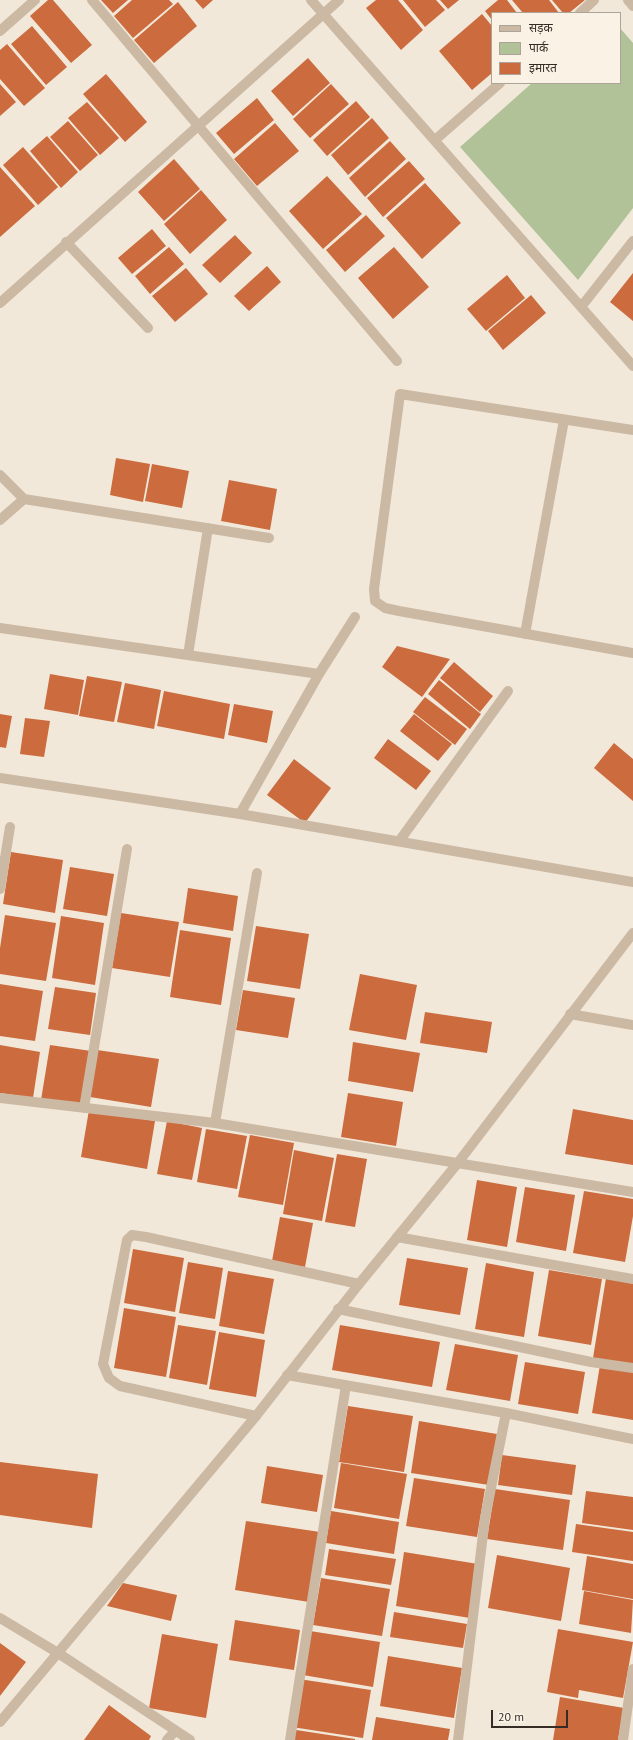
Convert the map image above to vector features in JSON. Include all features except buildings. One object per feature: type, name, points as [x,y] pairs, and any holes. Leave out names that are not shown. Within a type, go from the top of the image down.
[{"type":"street","points":[[0,31],[34,0]]},
{"type":"street","points":[[92,0],[397,361]]},
{"type":"street","points":[[311,0],[633,366]]},
{"type":"street","points":[[0,303],[66,242],[340,0]]},
{"type":"street","points":[[581,12],[594,0]]},
{"type":"street","points":[[628,0],[633,6]]},
{"type":"street","points":[[435,140],[499,84]]},
{"type":"street","points":[[581,307],[633,241]]},
{"type":"street","points":[[66,242],[148,328]]},
{"type":"street","points":[[633,430],[400,394],[374,589],[375,601],[385,608],[633,653]]},
{"type":"street","points":[[525,634],[564,420]]},
{"type":"street","points":[[0,475],[24,499],[270,538]]},
{"type":"street","points":[[0,520],[24,499]]},
{"type":"street","points":[[188,655],[208,528]]},
{"type":"street","points":[[240,814],[319,674],[355,617]]},
{"type":"street","points":[[0,628],[319,674]]},
{"type":"street","points":[[400,840],[508,691]]},
{"type":"street","points":[[0,778],[400,840],[633,882]]},
{"type":"street","points":[[0,889],[10,827]]},
{"type":"street","points":[[84,1108],[127,849]]},
{"type":"street","points":[[215,1123],[257,873]]},
{"type":"street","points":[[0,1722],[256,1416],[338,1309],[457,1164],[633,932]]},
{"type":"street","points":[[570,1014],[633,1025]]},
{"type":"street","points":[[0,1098],[215,1123],[633,1192]]},
{"type":"street","points":[[256,1416],[120,1386],[109,1378],[104,1364],[127,1240],[132,1235],[146,1237],[358,1284]]},
{"type":"street","points":[[397,1237],[633,1279]]},
{"type":"street","points":[[338,1309],[591,1362],[633,1368]]},
{"type":"street","points":[[287,1375],[506,1412],[633,1439]]},
{"type":"street","points":[[290,1740],[346,1385]]},
{"type":"street","points":[[458,1740],[486,1518],[506,1412]]},
{"type":"street","points":[[0,1618],[58,1653],[190,1740]]},
{"type":"street","points":[[623,1740],[633,1669]]},
{"type":"street","points":[[168,1740],[175,1731]]},
{"type":"green space","points":[[621,29],[633,43],[633,208],[578,280],[460,147],[531,84],[621,84]]}]
